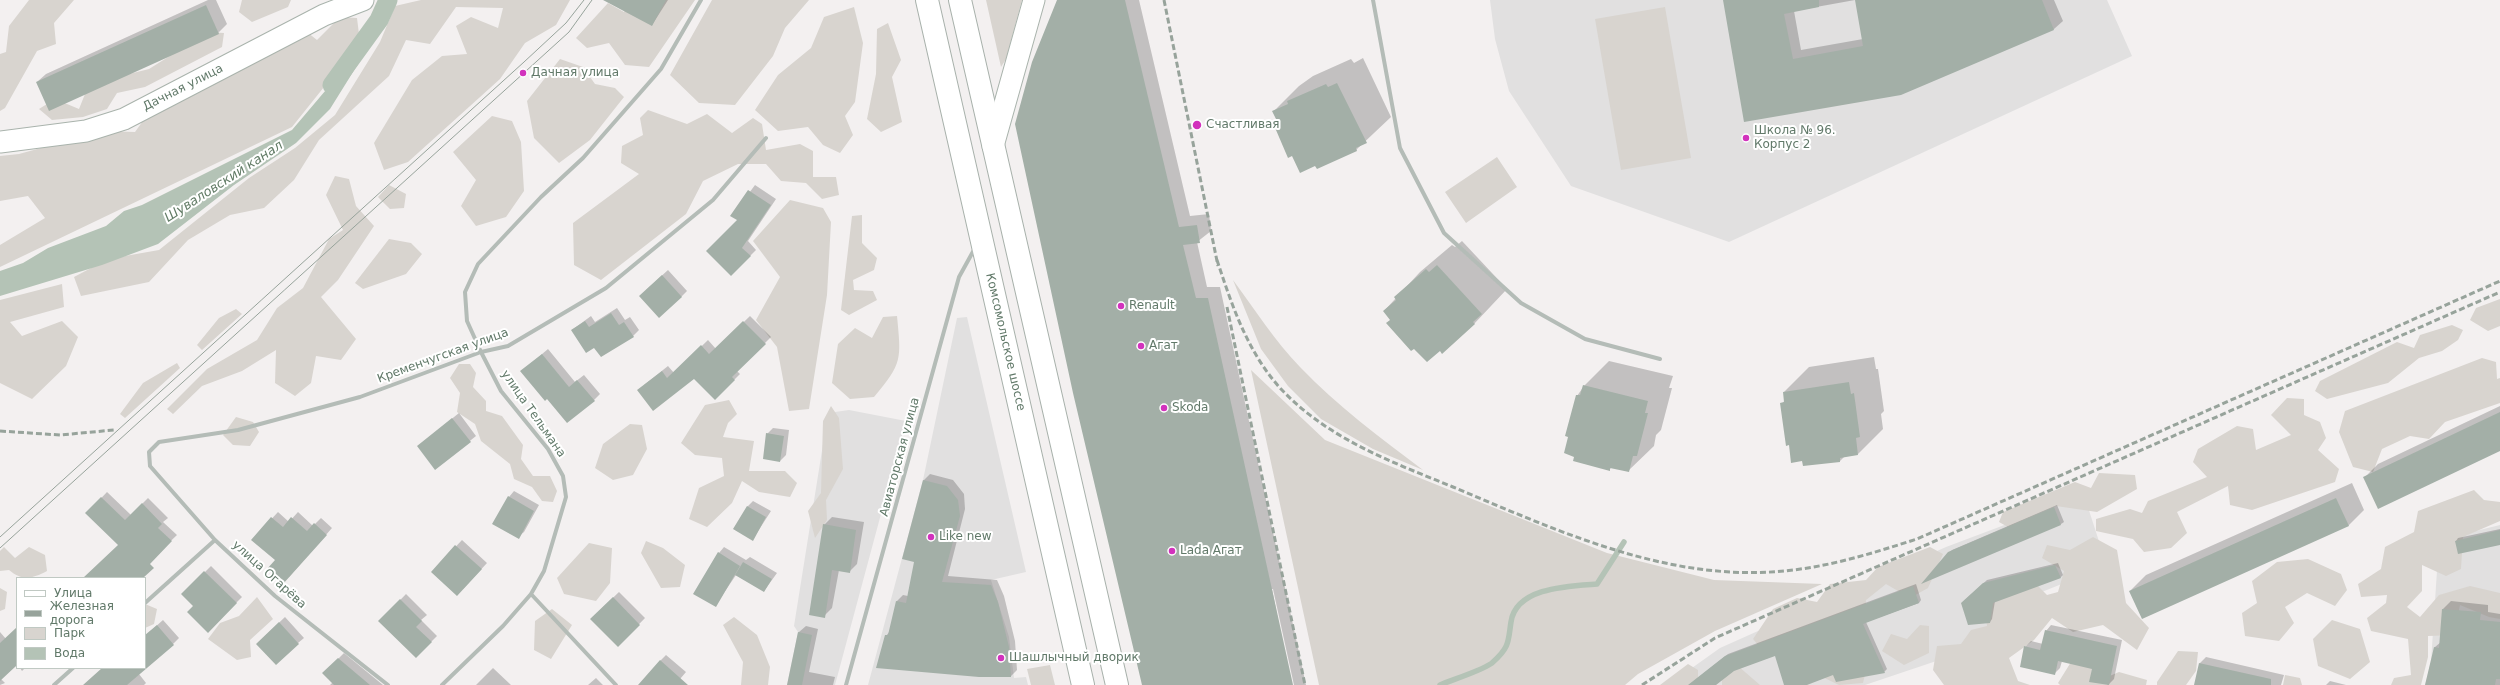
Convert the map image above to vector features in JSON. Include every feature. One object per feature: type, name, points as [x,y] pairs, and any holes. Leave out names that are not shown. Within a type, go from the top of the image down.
[{"type":"main road","name":"Комсомольское шоссе","points":[[927,0],[1083,685]]},
{"type":"main road","points":[[960,0],[1117,685]]},
{"type":"street","name":"улица Тельмана","points":[[442,685],[503,626],[531,594],[544,570],[566,497],[563,476],[548,448],[501,391],[481,352],[467,321],[465,292],[478,264],[541,197],[583,158],[661,69],[702,0]]},
{"type":"street","points":[[993,146],[1034,0]]},
{"type":"street","points":[[1373,0],[1400,148],[1444,233],[1521,303],[1585,339],[1660,359]]},
{"type":"street","name":"Дачная улица","points":[[0,142],[86,130],[124,119],[324,15],[359,1]]},
{"type":"street","name":"Кременчугская улица","points":[[150,466],[149,452],[159,442],[238,430],[360,397],[481,352],[508,346],[606,288],[713,200],[766,138]]},
{"type":"street","name":"Авиаторская улица","points":[[846,685],[959,277],[982,238]]},
{"type":"street","name":"улица Огарёва","points":[[150,466],[215,540],[275,596],[388,685]]},
{"type":"street","points":[[146,602],[215,540]]},
{"type":"street","points":[[531,594],[616,685]]},
{"type":"street","points":[[54,685],[72,669]]},
{"type":"shaded area","name":"Школа № 96. Корпус 2","points":[[1490,0],[2107,0],[2132,56],[1729,242],[1571,186],[1509,91],[1495,39]]},
{"type":"shaded area","points":[[967,317],[1026,572],[991,580],[1009,637],[1014,678],[1026,677],[1028,685],[868,685],[923,480],[957,318]]},
{"type":"shaded area","points":[[849,410],[906,421],[835,685],[787,685],[798,632],[794,626],[828,413]]},
{"type":"shaded area","points":[[2084,495],[2107,566],[1999,609],[1984,645],[1865,685],[1668,685],[1720,648],[1946,547]]},
{"type":"shaded area","points":[[2500,525],[2500,685],[2425,685],[2431,662],[2439,540]]},
{"type":"green space","points":[[29,0],[74,0],[54,23],[56,44],[37,51],[5,108],[0,111],[0,54],[6,52],[9,26]]},
{"type":"green space","points":[[242,0],[291,0],[288,7],[252,22],[239,12]]},
{"type":"green space","points":[[421,0],[570,0],[556,25],[525,43],[500,79],[408,162],[384,170],[374,143],[412,80],[442,56],[467,54],[456,26],[471,17],[498,28],[503,8],[456,7],[430,44],[406,40],[389,76],[319,140],[294,180],[264,208],[230,215],[188,240],[149,282],[81,296],[74,277],[108,259],[159,250],[249,178],[295,148],[335,115],[380,42],[395,6]]},
{"type":"green space","points":[[630,0],[695,0],[649,67],[625,65],[609,43],[587,48],[576,38],[608,3],[624,12]]},
{"type":"green space","points":[[712,0],[809,0],[785,28],[773,56],[735,105],[699,103],[670,75]]},
{"type":"green space","points":[[986,0],[1022,0],[1006,59],[1001,67]]},
{"type":"green space","points":[[854,7],[863,43],[855,102],[845,116],[853,135],[840,153],[823,145],[808,127],[778,131],[755,110],[778,75],[811,48],[824,17]]},
{"type":"green space","points":[[1665,7],[1691,158],[1621,170],[1595,19]]},
{"type":"green space","points":[[340,17],[357,18],[360,42],[292,127],[0,267],[0,245],[45,218],[28,196],[0,201],[0,156],[19,154],[103,131],[135,132],[165,90],[293,21],[317,40]]},
{"type":"green space","points":[[888,23],[901,60],[892,77],[902,122],[881,132],[867,119],[876,74],[877,29]]},
{"type":"green space","points":[[208,32],[224,33],[222,47],[145,87],[117,93],[107,109],[83,117],[52,120],[39,109],[55,99],[79,109],[89,84],[149,69]]},
{"type":"green space","points":[[560,59],[583,67],[595,84],[615,88],[624,97],[590,140],[559,163],[534,138],[527,101]]},
{"type":"green space","points":[[648,110],[687,124],[707,114],[732,133],[753,118],[762,124],[766,150],[800,144],[813,151],[813,177],[836,177],[839,195],[822,199],[806,183],[781,181],[766,164],[738,164],[703,181],[686,214],[601,280],[574,265],[573,223],[639,174],[621,163],[622,146],[643,135],[640,118]]},
{"type":"green space","points":[[492,116],[512,121],[521,142],[524,191],[506,217],[476,226],[461,206],[476,180],[453,152]]},
{"type":"green space","points":[[1497,157],[1517,187],[1466,223],[1445,192]]},
{"type":"green space","points":[[335,176],[349,179],[356,206],[374,226],[338,280],[321,297],[356,339],[341,360],[316,356],[311,383],[295,396],[275,383],[276,350],[242,371],[202,386],[173,414],[167,409],[207,369],[257,340],[277,308],[303,288],[329,239],[343,230],[326,195]]},
{"type":"green space","points":[[389,185],[406,194],[404,208],[390,209],[378,197]]},
{"type":"green space","points":[[790,200],[823,208],[831,222],[827,295],[809,409],[789,411],[777,347],[756,320],[780,277],[753,241]]},
{"type":"green space","points":[[862,215],[862,243],[877,258],[874,270],[853,280],[854,290],[873,291],[877,300],[849,315],[841,310],[852,216]]},
{"type":"green space","points":[[389,239],[411,243],[422,254],[406,274],[363,289],[355,283]]},
{"type":"green space","points":[[1233,280],[1282,347],[1314,381],[1360,421],[1423,470],[1373,449],[1321,419],[1288,386],[1261,349]]},
{"type":"green space","points":[[62,284],[64,307],[10,322],[22,336],[62,321],[78,337],[66,366],[32,399],[0,383],[0,300]]},
{"type":"green space","points":[[2500,299],[2500,326],[2488,331],[2470,320],[2476,308]]},
{"type":"green space","points":[[236,309],[242,314],[202,350],[197,345],[219,318]]},
{"type":"green space","points":[[897,316],[899,352],[895,368],[874,397],[850,399],[832,383],[838,344],[855,328],[872,338],[883,317]]},
{"type":"green space","points":[[2452,325],[2463,330],[2458,340],[2442,351],[2419,358],[2388,383],[2327,399],[2315,391],[2320,381],[2397,342],[2414,348],[2420,335]]},
{"type":"green space","points":[[2482,358],[2496,362],[2497,379],[2500,378],[2500,403],[2445,422],[2429,439],[2410,436],[2382,449],[2373,472],[2353,467],[2339,432],[2345,411]]},
{"type":"green space","points":[[177,363],[180,368],[125,418],[120,414],[143,383]]},
{"type":"green space","points":[[459,364],[470,364],[476,373],[473,387],[486,401],[486,411],[502,416],[523,445],[521,459],[533,476],[550,476],[557,491],[553,502],[542,501],[532,487],[514,479],[510,464],[481,441],[475,424],[457,412],[460,393],[450,378]]},
{"type":"green space","points":[[1251,370],[1325,440],[1607,553],[1714,580],[1822,584],[1715,631],[1638,674],[1625,685],[1319,685]]},
{"type":"green space","points":[[2287,398],[2304,399],[2304,415],[2320,422],[2326,438],[2318,450],[2339,469],[2335,482],[2252,510],[2230,505],[2228,486],[2177,512],[2187,533],[2171,548],[2144,552],[2133,539],[2096,531],[2096,519],[2130,509],[2142,513],[2148,501],[2207,477],[2193,462],[2198,449],[2237,426],[2253,429],[2256,450],[2291,435],[2271,415]]},
{"type":"green space","points":[[729,400],[737,414],[728,423],[723,437],[754,441],[749,471],[785,471],[797,483],[790,497],[759,492],[742,481],[732,503],[707,527],[689,519],[699,488],[724,476],[722,458],[695,455],[681,443],[705,405]]},
{"type":"green space","points":[[831,406],[839,418],[843,469],[826,500],[827,520],[815,538],[808,511],[821,493],[823,421]]},
{"type":"green space","points":[[236,417],[253,422],[259,432],[250,446],[233,445],[223,435]]},
{"type":"green space","points":[[630,424],[642,425],[647,449],[633,475],[613,480],[595,468],[603,444]]},
{"type":"green space","points":[[2099,473],[2135,475],[2137,489],[2097,512],[2056,506],[2008,527],[1999,522],[2003,512],[2075,482],[2091,488]]},
{"type":"green space","points":[[2474,490],[2484,500],[2500,502],[2500,521],[2463,537],[2461,569],[2446,576],[2422,565],[2422,591],[2407,607],[2420,617],[2439,595],[2470,586],[2500,593],[2500,619],[2489,617],[2460,605],[2454,635],[2428,636],[2428,657],[2421,685],[2391,685],[2394,678],[2411,675],[2408,639],[2371,631],[2367,618],[2386,603],[2387,595],[2361,597],[2358,584],[2381,569],[2385,547],[2414,532],[2418,511]]},
{"type":"green space","points":[[2093,537],[2117,550],[2126,603],[2149,628],[2137,650],[2103,625],[2073,632],[2052,618],[2034,640],[2009,658],[2018,681],[2030,685],[1944,685],[1933,670],[1937,646],[1961,644],[1971,630],[1987,626],[1983,599],[2027,575],[2047,595],[2058,592],[2064,571],[2042,558],[2047,545],[2070,550]]},
{"type":"green space","points":[[646,541],[663,548],[685,565],[680,587],[661,588],[641,553]]},
{"type":"green space","points":[[589,543],[612,548],[610,583],[596,601],[564,594],[557,578]]},
{"type":"green space","points":[[4,547],[15,558],[29,547],[45,555],[47,571],[37,576],[23,577],[14,574],[9,570],[0,571],[0,551]]},
{"type":"green space","points":[[1930,547],[1943,554],[1928,588],[1910,598],[1886,584],[1866,600],[1865,617],[1835,628],[1867,666],[1863,683],[1839,685],[1760,647],[1753,639],[1773,609],[1797,598],[1817,602],[1830,584],[1866,580],[1878,567]]},
{"type":"green space","points":[[2308,559],[2341,574],[2347,590],[2335,606],[2307,593],[2285,607],[2294,623],[2279,641],[2245,636],[2242,613],[2257,603],[2252,581],[2277,562]]},
{"type":"green space","points":[[0,588],[7,592],[5,609],[0,611]]},
{"type":"green space","points":[[257,597],[273,619],[250,640],[251,657],[237,660],[208,639],[220,623],[239,616]]},
{"type":"green space","points":[[146,604],[157,609],[154,624],[146,628]]},
{"type":"green space","points":[[552,609],[572,625],[551,659],[534,650],[535,621]]},
{"type":"green space","points":[[734,617],[757,635],[770,667],[768,685],[741,685],[743,662],[723,625]]},
{"type":"green space","points":[[2332,620],[2360,629],[2370,662],[2350,679],[2318,666],[2313,639]]},
{"type":"green space","points":[[1920,625],[1929,626],[1929,653],[1904,665],[1882,651],[1891,634],[1907,639]]},
{"type":"green space","points":[[2090,643],[2100,680],[2119,672],[2147,680],[2146,685],[2060,685],[2058,683],[2071,662]]},
{"type":"green space","points":[[2178,651],[2198,652],[2196,671],[2186,685],[2157,685],[2157,682]]},
{"type":"green space","points":[[1688,664],[1698,670],[1698,682],[1694,685],[1660,685]]},
{"type":"green space","points":[[1050,665],[1055,685],[1031,685],[1027,669]]},
{"type":"green space","points":[[1738,666],[1760,685],[1722,685],[1722,677]]},
{"type":"green space","points":[[2285,675],[2300,678],[2302,685],[2283,685]]},
{"type":"water","points":[[359,51],[363,56],[330,109],[296,143],[234,185],[158,244],[102,265],[0,296],[0,271],[23,263],[48,248],[106,226],[124,211],[142,205],[292,130]]},
{"type":"building","points":[[603,0],[666,0],[652,26]]},
{"type":"building","name":"Агат","points":[[1057,0],[1125,0],[1179,227],[1197,225],[1200,243],[1183,245],[1196,298],[1208,298],[1293,685],[1142,685],[1073,393],[1015,124],[1032,62]]},
{"type":"building","points":[[1723,0],[1819,0],[1819,7],[1784,14],[1793,59],[1863,46],[1855,0],[2042,0],[2054,30],[1901,95],[1744,122]]},
{"type":"building","points":[[206,5],[219,34],[49,111],[36,82]]},
{"type":"building","points":[[1337,83],[1367,143],[1356,148],[1357,151],[1317,169],[1315,166],[1300,173],[1292,156],[1288,158],[1273,123],[1277,121],[1272,111],[1288,104],[1287,101],[1326,84],[1328,87]]},
{"type":"building","points":[[748,190],[771,205],[742,248],[751,256],[731,276],[706,251],[737,220],[730,216]]},
{"type":"building","points":[[1437,265],[1482,314],[1473,322],[1475,324],[1442,354],[1440,351],[1427,362],[1414,349],[1411,351],[1386,323],[1390,320],[1383,311],[1396,300],[1394,297],[1426,269],[1429,272]]},
{"type":"building","points":[[662,275],[682,297],[659,318],[639,296]]},
{"type":"building","points":[[611,313],[619,325],[624,322],[634,337],[601,357],[594,348],[586,353],[571,330],[585,321],[589,327]]},
{"type":"building","points":[[743,321],[766,344],[732,377],[735,380],[715,400],[694,379],[653,411],[637,390],[662,371],[667,378],[701,345],[709,354]]},
{"type":"building","points":[[542,354],[569,387],[577,380],[595,401],[567,423],[547,399],[545,401],[520,371]]},
{"type":"building","points":[[1849,382],[1851,394],[1854,393],[1860,437],[1856,438],[1858,455],[1840,458],[1840,462],[1803,466],[1802,461],[1791,463],[1789,445],[1786,446],[1780,403],[1784,402],[1783,392]]},
{"type":"building","points":[[1583,385],[1648,401],[1645,413],[1648,413],[1637,456],[1633,456],[1629,472],[1610,468],[1610,471],[1573,461],[1574,457],[1564,453],[1568,437],[1565,436],[1576,395],[1580,395]]},
{"type":"building","points":[[2500,412],[2500,451],[2378,509],[2363,477]]},
{"type":"building","points":[[452,418],[471,442],[435,470],[417,446]]},
{"type":"building","points":[[766,433],[784,436],[780,462],[763,459]]},
{"type":"building","points":[[923,480],[947,486],[958,500],[960,516],[942,582],[991,585],[998,602],[1009,647],[1011,677],[979,677],[876,668],[885,635],[888,635],[896,601],[906,603],[914,562],[902,559]]},
{"type":"building","points":[[508,496],[534,511],[519,539],[492,524]]},
{"type":"building","points":[[101,497],[125,520],[142,503],[162,524],[158,528],[172,541],[150,564],[154,568],[144,577],[84,577],[118,545],[85,513]]},
{"type":"building","points":[[2336,498],[2349,526],[2142,619],[2129,591]]},
{"type":"building","points":[[747,506],[766,517],[753,541],[733,529]]},
{"type":"building","points":[[2054,507],[2061,525],[1921,584],[1948,552]]},
{"type":"building","points":[[271,517],[283,527],[291,517],[307,531],[314,523],[327,535],[283,584],[267,569],[275,560],[251,540]]},
{"type":"building","points":[[823,524],[856,530],[850,573],[832,570],[825,618],[809,615]]},
{"type":"building","points":[[2500,530],[2500,545],[2458,554],[2455,541]]},
{"type":"building","points":[[455,545],[482,569],[457,596],[431,572]]},
{"type":"building","points":[[718,552],[740,566],[716,607],[693,594]]},
{"type":"building","points":[[743,562],[772,579],[764,592],[735,575]]},
{"type":"building","points":[[2055,565],[2061,578],[1993,603],[1990,623],[1968,625],[1961,603],[1983,583]]},
{"type":"building","points":[[204,571],[237,603],[208,633],[187,612],[193,606],[181,594]]},
{"type":"building","points":[[1913,586],[1919,603],[1863,624],[1885,673],[1836,682],[1833,675],[1807,685],[1784,685],[1775,656],[1734,671],[1716,685],[1688,685],[1725,656]]},
{"type":"building","points":[[613,597],[640,625],[618,647],[590,619]]},
{"type":"building","points":[[400,599],[422,621],[416,627],[432,642],[416,658],[378,621]]},
{"type":"building","points":[[2442,609],[2481,612],[2480,620],[2500,622],[2500,679],[2496,679],[2495,685],[2425,685],[2434,647],[2439,648]]},
{"type":"building","points":[[279,622],[299,644],[276,665],[256,644]]},
{"type":"building","points":[[157,625],[174,645],[146,669],[146,634]]},
{"type":"building","points":[[16,628],[16,666],[0,681],[0,643]]},
{"type":"building","points":[[2045,630],[2117,646],[2109,685],[2089,682],[2092,669],[2058,661],[2055,675],[2020,667],[2024,646],[2040,650]]},
{"type":"building","points":[[798,632],[812,635],[802,685],[787,685]]},
{"type":"building","points":[[338,658],[370,685],[334,685],[322,673]]},
{"type":"building","points":[[660,660],[688,685],[638,685]]},
{"type":"building","points":[[2199,663],[2271,679],[2271,685],[2194,685]]},
{"type":"building","points":[[101,669],[146,669],[127,685],[83,685]]},
{"type":"waterway","name":"Шуваловский канал","points":[[332,85],[379,20],[388,0]]},
{"type":"waterway","points":[[1440,685],[1484,668],[1499,657],[1507,644],[1515,610],[1533,595],[1559,588],[1597,584],[1624,542]]},
{"type":"tram line","points":[[0,537],[524,62],[566,23],[584,0]]},
{"type":"tram line","points":[[0,548],[569,32],[592,0]]},
{"type":"railway","points":[[1164,0],[1218,266]]},
{"type":"railway","points":[[1217,260],[1242,328],[1269,375],[1299,407],[1340,435],[1407,468],[1576,537],[1618,551],[1661,562],[1704,570],[1748,573],[1793,570],[1825,565],[1917,539],[2500,281]]},
{"type":"railway","points":[[1642,685],[1715,638],[2500,292]]},
{"type":"railway","points":[[1227,307],[1305,685]]},
{"type":"railway","points":[[0,431],[60,435],[114,430]]},
{"type":"place","name":"Дачная улица","points":[[523,73]]},
{"type":"place","name":"Счастливая","points":[[1197,125]]},
{"type":"place","name":"Школа № 96. Корпус 2","points":[[1746,138]]},
{"type":"place","name":"Renault","points":[[1121,306]]},
{"type":"place","name":"Агат","points":[[1141,346]]},
{"type":"place","name":"Skoda","points":[[1164,408]]},
{"type":"place","name":"Like new","points":[[931,537]]},
{"type":"place","name":"Lada Агат","points":[[1172,551]]},
{"type":"place","name":"Шашлычный дворик","points":[[1001,658]]}]
